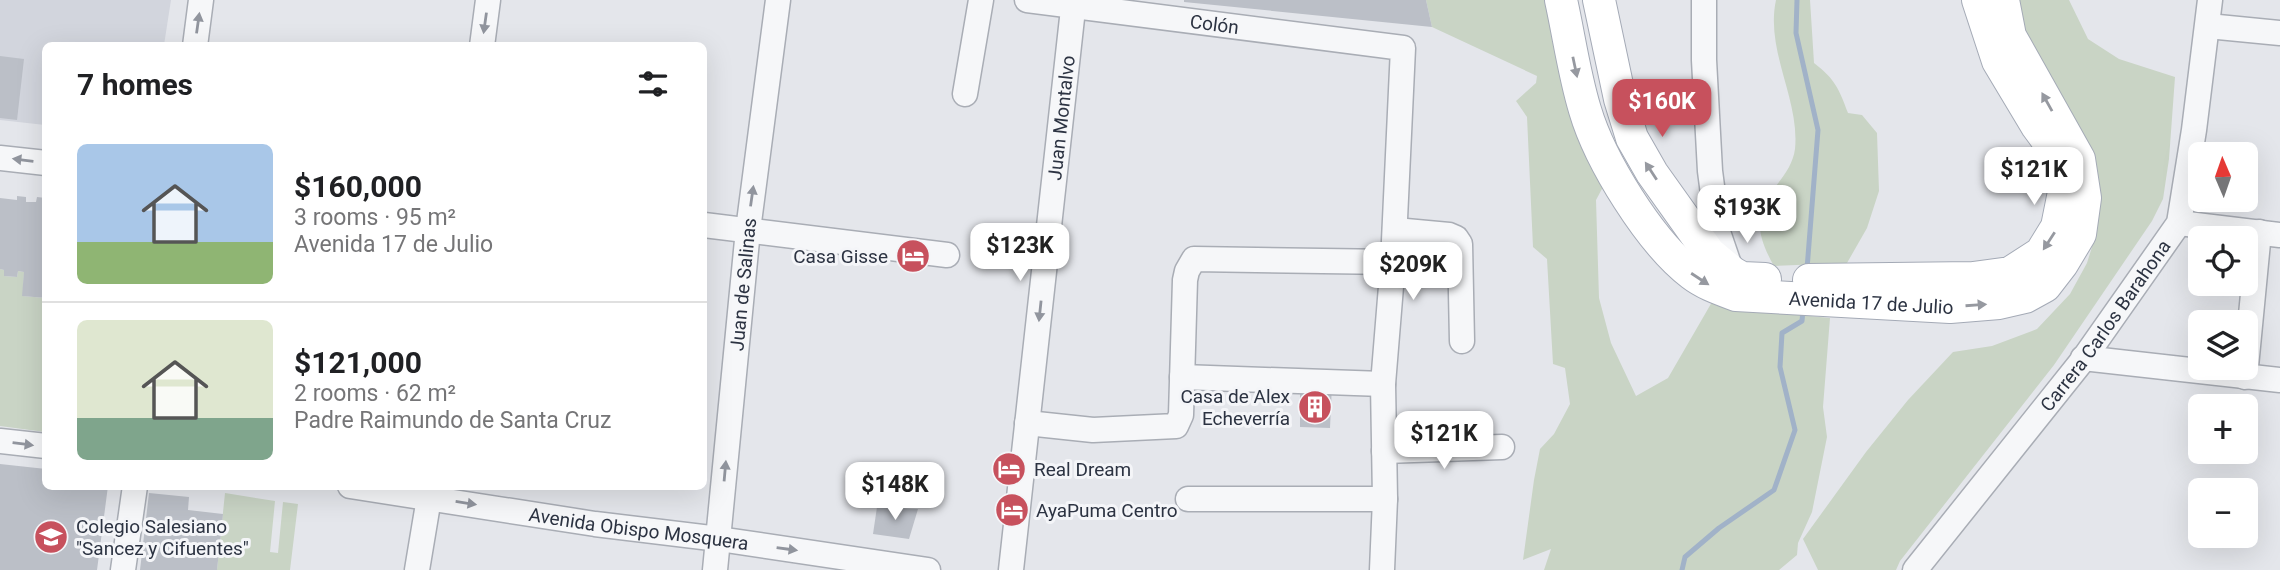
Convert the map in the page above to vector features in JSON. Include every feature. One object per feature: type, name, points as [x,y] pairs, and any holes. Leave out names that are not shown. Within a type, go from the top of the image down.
[{"type":"main road","name":"Avenida 17 de Julio","points":[[1561,0],[1585,111],[1603,153],[1622,188],[1665,251],[1693,275],[1710,285],[1728,266],[1832,291],[1950,307],[2025,298],[2045,286],[2080,234],[2085,198],[2080,159],[2011,36],[2003,0]]},
{"type":"main road","points":[[1599,0],[1620,99],[1632,138],[1652,173],[1728,266]]},
{"type":"main road","name":"Avenida 17 de Julio","points":[[1832,291],[2010,272],[2041,253],[2057,227],[2064,192],[2059,167],[2051,145],[2036,126],[1998,61],[1978,0]]},
{"type":"street","points":[[196,42],[201,0]]},
{"type":"street","points":[[483,42],[488,0]]},
{"type":"street","name":"Juan de Salinas","points":[[715,570],[748,230],[778,0]]},
{"type":"street","points":[[965,94],[981,0]]},
{"type":"street","name":"Colón","points":[[1027,0],[1074,3],[1403,48],[1395,230]]},
{"type":"street","points":[[1704,0],[1710,172],[1728,266]]},
{"type":"street","name":"Carrera Carlos Barahona","points":[[1918,570],[2083,358],[2179,223],[2210,0]]},
{"type":"street","name":"Juan Montalvo","points":[[1011,570],[1074,3]]},
{"type":"street","points":[[2208,26],[2280,33]]},
{"type":"street","points":[[0,158],[42,163]]},
{"type":"street","points":[[2179,223],[2269,233],[2256,310]]},
{"type":"street","points":[[707,225],[947,255]]},
{"type":"street","points":[[1382,562],[1385,499],[1383,383],[1395,230],[1449,234],[1460,244],[1462,341]]},
{"type":"street","points":[[1027,423],[1093,430],[1176,426],[1181,415],[1186,271],[1194,259],[1393,262]]},
{"type":"street","points":[[2083,358],[2188,370]]},
{"type":"street","points":[[1182,377],[1383,383]]},
{"type":"street","points":[[2258,378],[2280,380]]},
{"type":"street","points":[[0,441],[42,446]]},
{"type":"street","points":[[1384,451],[1502,447]]},
{"type":"street","points":[[123,570],[134,490]]},
{"type":"street","name":"Avenida Obispo Mosquera","points":[[403,490],[430,492],[595,524],[719,539],[928,570]]},
{"type":"street","points":[[417,570],[430,492]]},
{"type":"street","points":[[1188,499],[1385,499]]},
{"type":"shaded area","points":[[0,0],[171,0],[164,42],[42,42],[42,125],[0,120]]},
{"type":"green space","points":[[1426,0],[1550,0],[1603,187],[1596,200],[1599,298],[1611,343],[1636,396],[1668,378],[1712,302],[1830,318],[1823,407],[1827,437],[1812,512],[1798,543],[1797,555],[1779,570],[1544,570],[1551,549],[1523,560],[1540,449],[1554,434],[1570,404],[1565,368],[1553,364],[1547,259],[1533,247],[1527,117],[1516,101],[1536,83],[1537,76],[1432,27]]},
{"type":"green space","points":[[1776,0],[1810,0],[1814,63],[1836,85],[1848,113],[1862,115],[1877,133],[1879,191],[1867,228],[1847,263],[1774,266],[1761,235],[1763,207],[1788,169],[1795,149],[1793,112],[1775,38]]},
{"type":"green space","points":[[2018,0],[2069,0],[2088,39],[2119,59],[2175,77],[2163,199],[2152,221],[2054,365],[1900,561],[1896,570],[1818,570],[1803,539],[1866,452],[1908,400],[1953,352],[1992,346],[2037,329],[2070,294],[2087,263],[2096,234],[2098,200],[2025,34]]},
{"type":"green space","points":[[0,269],[4,270],[4,276],[17,277],[18,271],[24,272],[23,296],[42,298],[42,432],[0,426]]},
{"type":"green space","points":[[225,493],[275,501],[270,552],[278,553],[283,502],[298,504],[290,570],[217,570]]},
{"type":"building","points":[[1426,0],[1432,27],[1184,2]]},
{"type":"building","points":[[0,56],[24,59],[17,120],[0,118]]},
{"type":"building","points":[[17,196],[26,197],[26,202],[36,202],[37,197],[42,198],[42,298],[22,296],[24,272],[18,271],[17,277],[4,276],[4,270],[0,269],[0,198],[17,200]]},
{"type":"building","name":"Casa de Alex Echeverría","points":[[1332,385],[1330,428],[1300,427],[1300,386]]},
{"type":"building","name":"Colegio Salesiano \"Sancez y Cifuentes\"","points":[[0,464],[42,469],[42,490],[107,490],[97,570],[0,570]]},
{"type":"building","points":[[149,493],[189,497],[188,510],[223,514],[217,570],[140,570]]},
{"type":"building","points":[[877,507],[918,509],[909,539],[873,534]]},
{"type":"waterway","points":[[1797,0],[1796,33],[1818,130],[1807,269]]},
{"type":"waterway","points":[[1682,570],[1685,557],[1719,528],[1774,490],[1795,430],[1780,367],[1782,333],[1802,321],[1803,310]]},
{"type":"place","name":"Casa Gisse","points":[[913,256]]},
{"type":"place","name":"Casa de Alex Echeverría","points":[[1315,407]]},
{"type":"place","name":"Real Dream","points":[[1009,469]]},
{"type":"place","name":"AyaPuma Centro","points":[[1012,510]]},
{"type":"place","name":"Colegio Salesiano \"Sancez y Cifuentes\"","points":[[51,537]]}]
